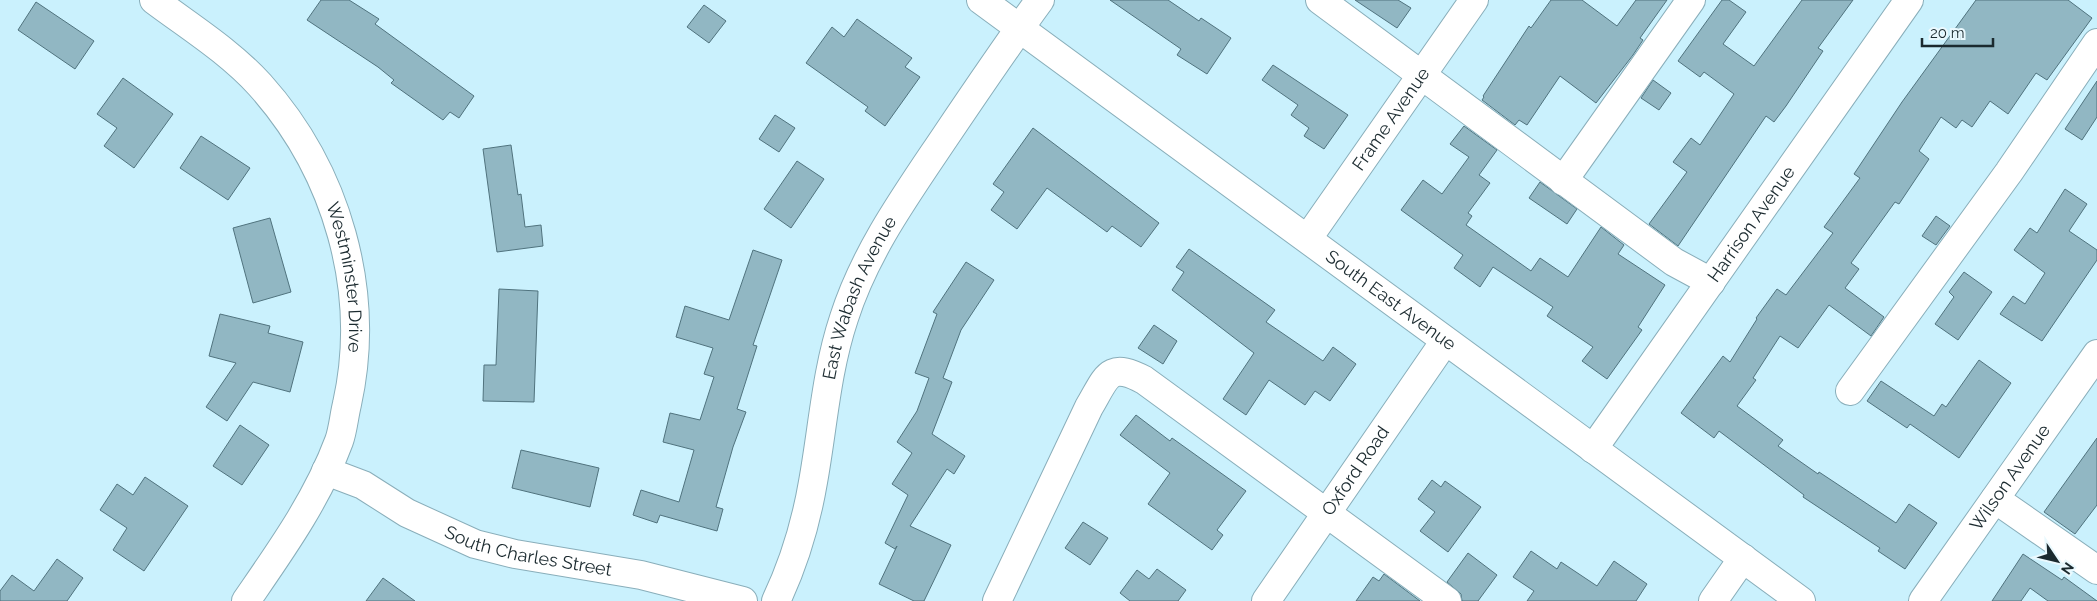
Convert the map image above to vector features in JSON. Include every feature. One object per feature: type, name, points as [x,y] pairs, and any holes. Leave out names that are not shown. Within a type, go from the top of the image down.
[{"type":"street","name":"Westminster Drive","points":[[154,0],[223,50],[259,84],[284,115],[305,146],[332,203],[347,250],[353,293],[356,350],[351,386],[339,440],[326,471],[297,527],[246,601]]},
{"type":"street","name":"South East Avenue","points":[[981,0],[1801,601]]},
{"type":"street","name":"East Wabash Avenue","points":[[776,601],[787,577],[804,526],[814,481],[827,380],[843,319],[853,293],[868,259],[888,223],[1040,0]]},
{"type":"street","points":[[1320,0],[1674,262],[1712,282]]},
{"type":"street","name":"Frame Avenue","points":[[1308,238],[1474,0]]},
{"type":"street","points":[[1563,181],[1691,0]]},
{"type":"street","name":"Harrison Avenue","points":[[1593,449],[1909,0]]},
{"type":"street","points":[[1850,391],[2009,172],[2097,43]]},
{"type":"street","name":"Oxford Road","points":[[1266,601],[1446,341]]},
{"type":"street","name":"Wilson Avenue","points":[[1923,601],[2097,354]]},
{"type":"street","points":[[997,601],[1089,407],[1107,378],[1120,370],[1127,371],[1144,380],[1447,601]]},
{"type":"street","name":"South Charles Street","points":[[326,471],[363,485],[407,513],[475,544],[515,554],[641,575],[743,601]]},
{"type":"street","points":[[1995,499],[2097,570]]},
{"type":"street","points":[[1713,601],[1743,558]]},
{"type":"building","points":[[321,0],[349,0],[379,19],[375,24],[474,96],[459,118],[450,112],[443,120],[391,83],[394,80],[378,67],[307,20]]},
{"type":"building","points":[[1110,0],[1168,0],[1199,21],[1201,18],[1231,38],[1207,74],[1177,55],[1181,49]]},
{"type":"building","points":[[1355,0],[1398,0],[1411,8],[1397,28]]},
{"type":"building","points":[[1551,0],[1582,0],[1617,26],[1636,0],[1667,0],[1640,38],[1643,40],[1633,55],[1596,103],[1560,76],[1527,125],[1519,120],[1515,125],[1482,100],[1483,96],[1529,26],[1531,28]]},
{"type":"building","points":[[1722,0],[1729,0],[1746,12],[1723,44],[1754,66],[1802,0],[1853,0],[1818,48],[1823,51],[1786,106],[1774,122],[1766,116],[1678,246],[1649,224],[1687,172],[1673,162],[1691,138],[1700,145],[1734,94],[1704,72],[1700,77],[1678,61]]},
{"type":"building","points":[[1976,0],[2068,0],[2092,18],[2047,80],[2036,73],[2008,114],[1990,101],[1972,127],[1962,120],[1956,128],[1941,117],[1919,151],[1929,159],[1899,204],[1895,202],[1851,263],[1859,269],[1845,288],[1884,317],[1871,336],[1829,305],[1798,348],[1780,336],[1753,378],[1756,380],[1737,406],[1783,440],[1778,446],[1818,474],[1819,472],[1896,523],[1909,504],[1937,523],[1905,569],[1878,551],[1880,548],[1803,497],[1804,495],[1719,431],[1714,438],[1681,413],[1723,356],[1730,362],[1756,318],[1777,289],[1786,295],[1833,233],[1824,227],[1860,178],[1854,174],[1902,102]]},
{"type":"building","points":[[36,2],[94,41],[75,69],[18,30]]},
{"type":"building","points":[[704,5],[726,21],[709,43],[687,27]]},
{"type":"building","points":[[857,19],[912,58],[905,67],[920,77],[885,126],[865,111],[868,107],[806,63],[832,27],[844,37]]},
{"type":"building","points":[[1273,65],[1348,115],[1324,149],[1304,136],[1309,128],[1291,115],[1298,105],[1262,80]]},
{"type":"building","points":[[123,78],[173,114],[134,168],[104,146],[117,128],[97,114]]},
{"type":"building","points":[[1653,80],[1671,93],[1659,110],[1641,98]]},
{"type":"building","points":[[2097,81],[2097,117],[2082,140],[2065,129]]},
{"type":"building","points":[[775,115],[795,128],[779,152],[759,139]]},
{"type":"building","points":[[1464,126],[1497,150],[1479,175],[1490,183],[1468,213],[1472,216],[1466,225],[1531,271],[1540,258],[1568,277],[1601,227],[1624,245],[1618,254],[1665,285],[1638,327],[1642,330],[1607,379],[1582,361],[1593,347],[1547,316],[1553,307],[1493,267],[1480,287],[1454,268],[1463,255],[1401,210],[1423,180],[1442,194],[1469,157],[1450,144]]},
{"type":"building","points":[[1033,128],[1159,223],[1141,247],[1112,226],[1107,232],[1047,188],[1017,229],[991,210],[1004,192],[993,184]]},
{"type":"building","points":[[201,136],[250,168],[228,200],[180,168]]},
{"type":"building","points":[[511,145],[518,195],[521,194],[525,227],[541,225],[543,246],[497,252],[483,149]]},
{"type":"building","points":[[797,161],[824,179],[791,228],[764,209]]},
{"type":"building","points":[[1540,182],[1577,209],[1567,224],[1529,198]]},
{"type":"building","points":[[2065,189],[2087,204],[2069,231],[2097,250],[2097,260],[2042,341],[2000,314],[2013,296],[2025,304],[2045,273],[2014,250],[2030,228],[2037,233]]},
{"type":"building","points":[[1936,216],[1950,226],[1936,245],[1922,236]]},
{"type":"building","points":[[270,218],[291,292],[253,303],[233,228]]},
{"type":"building","points":[[1189,249],[1275,310],[1266,322],[1323,361],[1333,347],[1356,364],[1330,401],[1315,391],[1305,405],[1269,380],[1246,415],[1223,399],[1254,353],[1172,290],[1184,272],[1176,267]]},
{"type":"building","points":[[753,250],[782,260],[753,345],[757,346],[737,409],[746,412],[733,447],[716,507],[723,509],[717,531],[660,515],[657,523],[633,515],[641,490],[679,502],[694,450],[663,442],[670,413],[700,420],[714,377],[704,374],[713,348],[676,337],[685,306],[729,320]]},
{"type":"building","points":[[966,262],[994,280],[961,330],[943,378],[952,382],[932,434],[965,456],[954,474],[947,469],[910,526],[951,545],[924,601],[914,601],[879,584],[897,546],[895,549],[885,543],[908,495],[892,484],[912,453],[897,442],[917,411],[929,378],[915,373],[937,314],[933,312]]},
{"type":"building","points":[[1964,272],[1992,292],[1958,340],[1935,324],[1954,297],[1949,292]]},
{"type":"building","points":[[499,289],[538,291],[534,402],[483,401],[484,365],[496,365]]},
{"type":"building","points":[[220,314],[270,326],[268,333],[303,342],[290,392],[253,382],[227,421],[206,407],[236,363],[209,356]]},
{"type":"building","points":[[1154,325],[1177,341],[1163,364],[1138,348]]},
{"type":"building","points":[[1979,360],[2011,383],[1959,458],[1910,424],[1907,428],[1867,401],[1881,381],[1934,416],[1942,404],[1946,407]]},
{"type":"building","points":[[1136,415],[1170,441],[1172,438],[1246,491],[1217,530],[1223,535],[1212,550],[1148,504],[1170,473],[1120,435]]},
{"type":"building","points":[[240,425],[269,445],[242,485],[213,466]]},
{"type":"building","points":[[2097,438],[2097,505],[2075,534],[2044,512]]},
{"type":"building","points":[[521,450],[599,468],[590,507],[512,488]]},
{"type":"building","points":[[145,477],[188,506],[144,571],[113,550],[127,528],[100,510],[117,484],[133,495]]},
{"type":"building","points":[[1432,480],[1441,487],[1445,481],[1481,507],[1448,552],[1420,531],[1435,512],[1418,499]]},
{"type":"building","points":[[1083,522],[1108,538],[1090,565],[1065,548]]},
{"type":"building","points":[[1531,551],[1557,569],[1561,562],[1597,586],[1614,561],[1647,584],[1636,601],[1527,601],[1534,591],[1513,577]]},
{"type":"building","points":[[1468,553],[1497,575],[1478,601],[1462,601],[1461,594],[1447,582]]},
{"type":"building","points":[[2023,554],[2062,580],[2064,577],[2097,601],[2048,601],[2030,588],[2021,601],[1992,601]]},
{"type":"building","points":[[57,559],[83,578],[67,601],[0,601],[0,591],[12,575],[34,591]]},
{"type":"building","points":[[1157,569],[1186,590],[1178,601],[1130,601],[1120,593],[1137,570],[1149,579]]},
{"type":"building","points":[[1384,574],[1420,601],[1356,601],[1373,577],[1379,581]]},
{"type":"building","points":[[383,578],[415,601],[366,601]]}]
